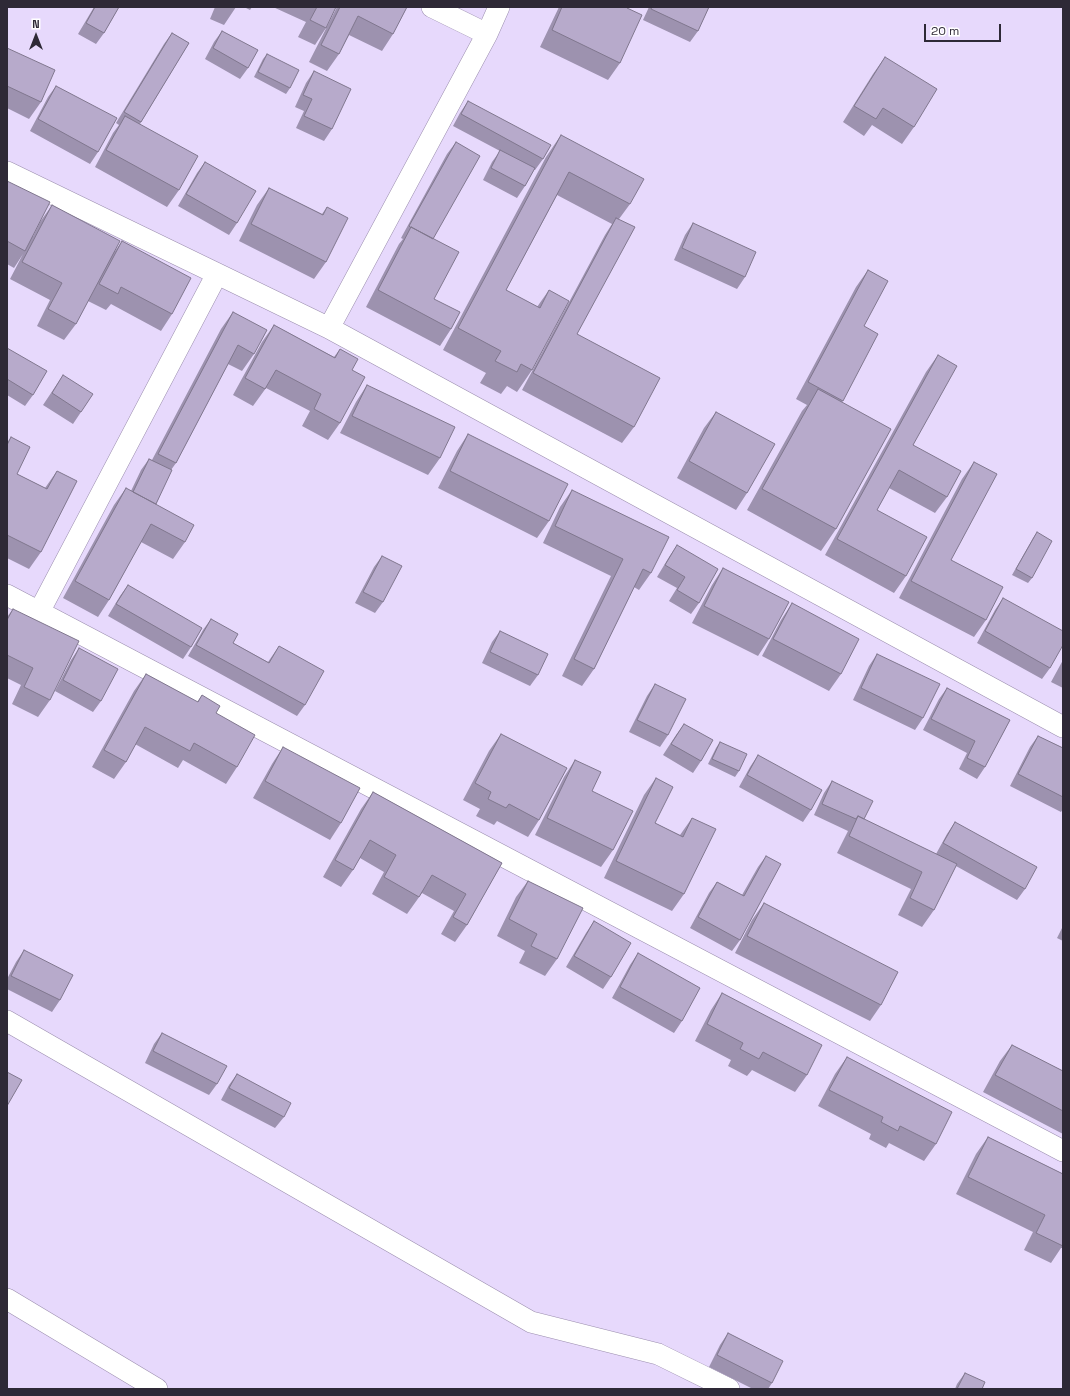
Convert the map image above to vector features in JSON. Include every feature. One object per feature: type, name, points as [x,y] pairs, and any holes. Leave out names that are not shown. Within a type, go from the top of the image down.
[{"type":"street","points":[[432,7],[486,34]]},
{"type":"street","points":[[329,328],[499,7]]},
{"type":"street","points":[[7,172],[329,328],[1063,727]]},
{"type":"street","points":[[39,612],[217,274]]},
{"type":"street","points":[[7,595],[1063,1151]]},
{"type":"street","points":[[7,1021],[531,1322],[658,1354],[729,1389]]},
{"type":"street","points":[[7,1299],[157,1389]]},
{"type":"building","points":[[95,7],[119,7],[104,33],[86,23]]},
{"type":"building","points":[[317,7],[336,7],[326,28],[310,20]]},
{"type":"building","points":[[340,7],[407,7],[393,34],[358,16],[339,54],[321,45]]},
{"type":"building","points":[[562,7],[628,7],[627,8],[642,15],[620,63],[552,30]]},
{"type":"building","points":[[652,7],[709,7],[698,31],[651,9]]},
{"type":"building","points":[[222,31],[258,50],[248,68],[213,48]]},
{"type":"building","points":[[172,33],[189,43],[141,122],[124,112]]},
{"type":"building","points":[[7,48],[55,70],[41,102],[7,86]]},
{"type":"building","points":[[267,54],[299,70],[290,88],[258,72]]},
{"type":"building","points":[[885,57],[937,89],[914,127],[883,108],[876,119],[854,106]]},
{"type":"building","points":[[314,71],[351,89],[332,129],[304,116],[312,99],[303,95]]},
{"type":"building","points":[[56,86],[117,118],[98,152],[38,119]]},
{"type":"building","points":[[468,101],[551,145],[543,159],[461,114]]},
{"type":"building","points":[[125,116],[198,156],[179,190],[106,150]]},
{"type":"building","points":[[561,135],[644,179],[630,204],[569,172],[506,290],[540,308],[549,290],[569,301],[532,370],[521,364],[517,372],[495,361],[501,351],[458,328]]},
{"type":"building","points":[[456,142],[480,156],[433,239],[409,226]]},
{"type":"building","points":[[500,150],[535,168],[525,186],[491,168]]},
{"type":"building","points":[[205,162],[256,191],[237,223],[186,194]]},
{"type":"building","points":[[7,181],[50,202],[25,251],[7,241]]},
{"type":"building","points":[[269,188],[323,215],[327,207],[348,218],[326,262],[251,224]]},
{"type":"building","points":[[52,205],[120,241],[76,324],[48,309],[62,283],[22,262]]},
{"type":"building","points":[[616,218],[635,227],[577,334],[660,378],[634,427],[533,373]]},
{"type":"building","points":[[693,223],[756,252],[745,277],[682,248]]},
{"type":"building","points":[[411,227],[459,252],[434,299],[460,312],[451,329],[378,290]]},
{"type":"building","points":[[122,241],[191,278],[172,314],[121,287],[118,294],[99,284]]},
{"type":"building","points":[[868,270],[888,281],[864,326],[878,334],[843,401],[808,382]]},
{"type":"building","points":[[233,312],[267,330],[254,354],[238,345],[176,463],[158,454]]},
{"type":"building","points":[[274,325],[335,358],[340,349],[358,359],[352,370],[365,377],[340,423],[314,409],[321,394],[276,370],[265,389],[245,378]]},
{"type":"building","points":[[7,348],[47,371],[33,395],[7,379]]},
{"type":"building","points":[[938,355],[957,366],[913,445],[961,471],[947,497],[899,470],[877,510],[927,537],[906,576],[837,539]]},
{"type":"building","points":[[63,375],[93,394],[81,412],[52,393]]},
{"type":"building","points":[[367,385],[455,427],[440,458],[352,416]]},
{"type":"building","points":[[818,389],[891,429],[836,529],[762,489]]},
{"type":"building","points":[[716,412],[775,444],[747,493],[689,461]]},
{"type":"building","points":[[468,434],[568,484],[549,521],[450,471]]},
{"type":"building","points":[[11,437],[30,447],[17,474],[47,489],[57,471],[77,481],[41,552],[7,535],[7,445]]},
{"type":"building","points":[[149,459],[172,470],[156,504],[133,492]]},
{"type":"building","points":[[974,462],[997,474],[951,560],[1003,587],[986,620],[911,581]]},
{"type":"building","points":[[126,488],[194,525],[185,542],[151,524],[109,600],[75,581]]},
{"type":"building","points":[[572,490],[669,537],[651,573],[643,569],[594,669],[574,659],[623,559],[555,526]]},
{"type":"building","points":[[1037,532],[1052,541],[1032,578],[1016,569]]},
{"type":"building","points":[[677,545],[718,569],[699,603],[677,590],[685,577],[665,565]]},
{"type":"building","points":[[382,556],[402,566],[383,602],[363,592]]},
{"type":"building","points":[[723,568],[789,602],[769,639],[704,606]]},
{"type":"building","points":[[128,585],[202,628],[191,647],[116,604]]},
{"type":"building","points":[[1003,598],[1063,631],[1063,645],[1050,668],[985,631]]},
{"type":"building","points":[[792,603],[859,639],[841,674],[773,639]]},
{"type":"building","points":[[13,609],[79,641],[50,700],[24,687],[33,668],[7,655],[7,620]]},
{"type":"building","points":[[211,619],[238,634],[233,643],[269,663],[279,646],[324,671],[305,705],[196,645]]},
{"type":"building","points":[[500,631],[548,654],[538,675],[490,652]]},
{"type":"building","points":[[79,648],[118,669],[101,701],[63,680]]},
{"type":"building","points":[[877,654],[940,684],[923,718],[861,688]]},
{"type":"building","points":[[146,674],[198,702],[202,695],[220,706],[216,713],[255,735],[237,767],[194,743],[190,751],[145,727],[126,762],[104,750]]},
{"type":"building","points":[[655,684],[686,699],[668,735],[637,720]]},
{"type":"building","points":[[947,688],[1010,720],[985,767],[967,758],[975,741],[931,719]]},
{"type":"building","points":[[684,724],[713,740],[701,761],[671,744]]},
{"type":"building","points":[[501,734],[567,768],[539,820],[509,804],[506,808],[488,799],[491,792],[475,783]]},
{"type":"building","points":[[1038,736],[1063,748],[1063,797],[1018,774]]},
{"type":"building","points":[[720,742],[747,754],[739,771],[712,759]]},
{"type":"building","points":[[283,747],[360,788],[341,823],[265,781]]},
{"type":"building","points":[[758,755],[822,790],[811,810],[747,775]]},
{"type":"building","points":[[575,760],[601,772],[592,791],[633,811],[613,850],[547,818]]},
{"type":"building","points":[[656,778],[673,787],[655,823],[683,837],[692,818],[716,829],[684,894],[616,861]]},
{"type":"building","points":[[832,781],[873,801],[864,819],[858,816],[856,819],[822,804]]},
{"type":"building","points":[[373,792],[502,863],[467,925],[453,917],[466,894],[432,875],[419,897],[384,877],[396,855],[370,840],[353,870],[335,860]]},
{"type":"building","points":[[858,816],[957,864],[934,910],[910,898],[922,872],[849,836]]},
{"type":"building","points":[[955,822],[1037,867],[1025,889],[943,843]]},
{"type":"building","points":[[766,856],[781,864],[740,940],[698,917],[717,882],[744,896]]},
{"type":"building","points":[[528,881],[583,908],[557,959],[531,946],[537,934],[509,919]]},
{"type":"building","points":[[764,903],[898,972],[881,1005],[747,936]]},
{"type":"building","points":[[594,921],[631,943],[611,977],[574,956]]},
{"type":"building","points":[[24,950],[73,975],[60,1000],[11,976]]},
{"type":"building","points":[[638,953],[700,988],[682,1021],[620,987]]},
{"type":"building","points":[[722,993],[822,1045],[807,1075],[763,1052],[759,1059],[740,1049],[743,1043],[707,1024]]},
{"type":"building","points":[[162,1033],[227,1066],[217,1084],[153,1051]]},
{"type":"building","points":[[1012,1045],[1063,1071],[1063,1111],[995,1075]]},
{"type":"building","points":[[847,1057],[952,1112],[936,1144],[900,1126],[898,1131],[881,1122],[883,1117],[829,1090]]},
{"type":"building","points":[[7,1072],[22,1080],[7,1106]]},
{"type":"building","points":[[237,1074],[291,1103],[284,1117],[229,1088]]},
{"type":"building","points":[[988,1137],[1063,1174],[1063,1246],[1036,1233],[1045,1215],[968,1177]]},
{"type":"building","points":[[728,1333],[783,1361],[772,1383],[717,1355]]},
{"type":"building","points":[[965,1373],[985,1382],[982,1389],[957,1389]]}]
